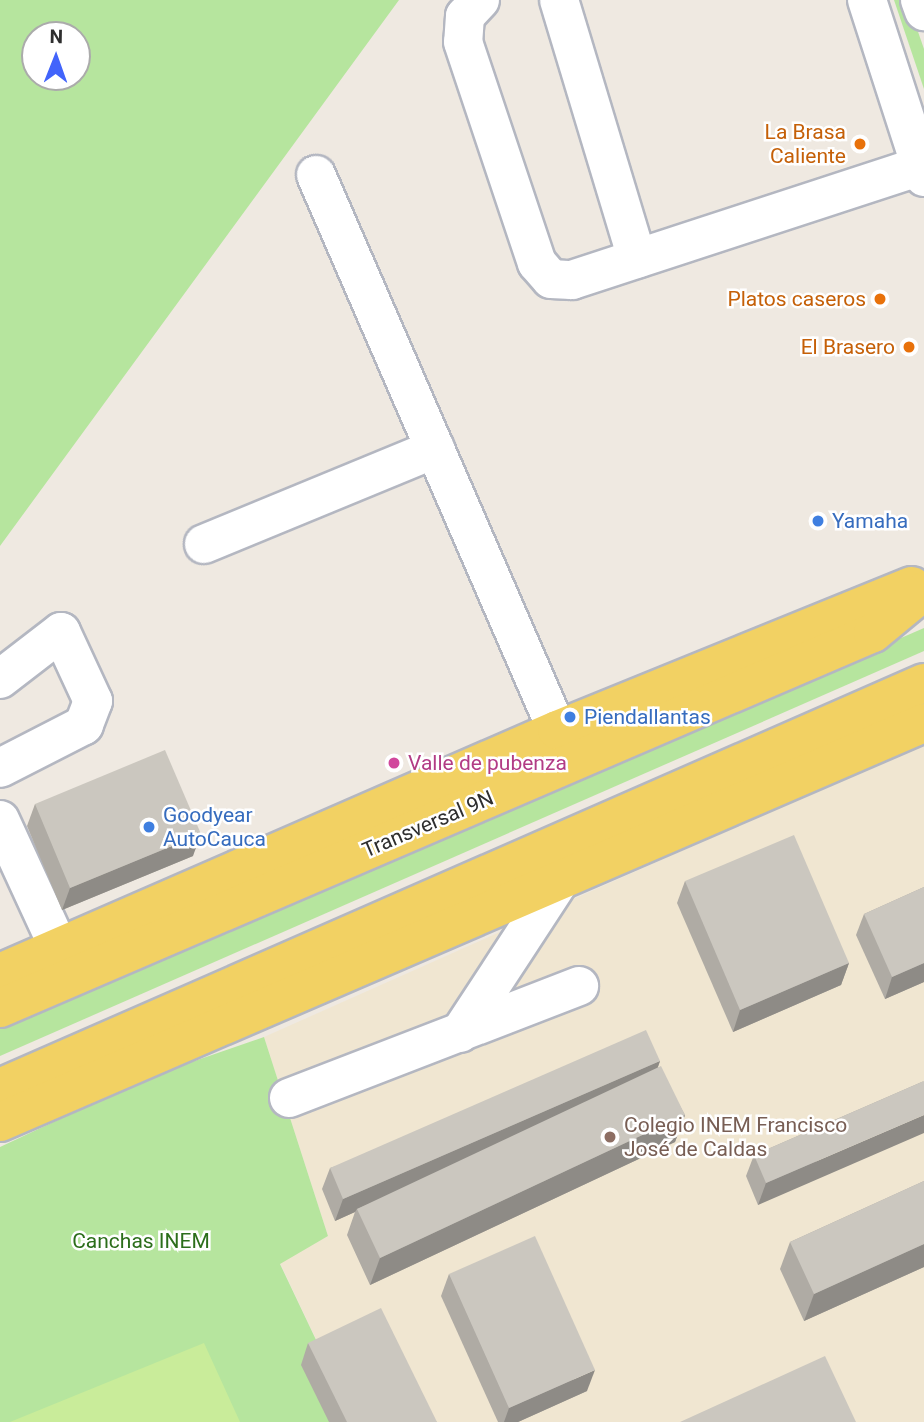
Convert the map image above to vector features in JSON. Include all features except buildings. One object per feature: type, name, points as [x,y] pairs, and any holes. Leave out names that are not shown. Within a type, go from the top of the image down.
[{"type":"main road","points":[[0,973],[564,746],[924,581]]},
{"type":"main road","name":"Transversal 9N","points":[[0,1008],[564,746],[873,633],[924,591]]},
{"type":"main road","points":[[0,1088],[924,683]]},
{"type":"main road","points":[[0,1122],[924,723]]},
{"type":"street","points":[[480,0],[465,16],[463,42],[537,263],[561,281],[922,172],[867,0]]},
{"type":"street","points":[[559,0],[637,259]]},
{"type":"street","points":[[920,0],[924,10]]},
{"type":"street","points":[[316,175],[564,746]]},
{"type":"street","points":[[204,544],[435,449]]},
{"type":"street","points":[[0,679],[61,632],[93,701],[84,725],[0,768]]},
{"type":"street","points":[[0,820],[11,873],[59,948]]},
{"type":"street","points":[[460,1033],[558,883]]},
{"type":"street","points":[[289,1098],[579,986]]},
{"type":"shaded area","name":"Colegio INEM Francisco José de Caldas","points":[[924,743],[924,1422],[355,1422],[280,1263],[328,1236],[264,1037]]},
{"type":"green space","points":[[0,0],[399,0],[0,546]]},
{"type":"green space","points":[[894,0],[907,0],[924,49],[924,89]]},
{"type":"green space","points":[[924,628],[924,651],[0,1056],[0,1028]]},
{"type":"green space","name":"Canchas INEM","points":[[264,1037],[328,1236],[280,1264],[355,1422],[0,1422],[0,1147],[154,1075]]},
{"type":"green space","points":[[204,1343],[240,1422],[10,1422]]},
{"type":"place","name":"La Brasa Caliente","points":[[860,144]]},
{"type":"place","name":"Platos caseros","points":[[880,299]]},
{"type":"place","name":"El Brasero","points":[[909,347]]},
{"type":"place","name":"Yamaha","points":[[818,521]]},
{"type":"place","name":"Piendallantas","points":[[570,717]]},
{"type":"place","name":"Valle de pubenza","points":[[394,763]]},
{"type":"place","name":"Goodyear AutoCauca","points":[[149,827]]},
{"type":"place","name":"Colegio INEM Francisco José de Caldas","points":[[610,1137]]}]
